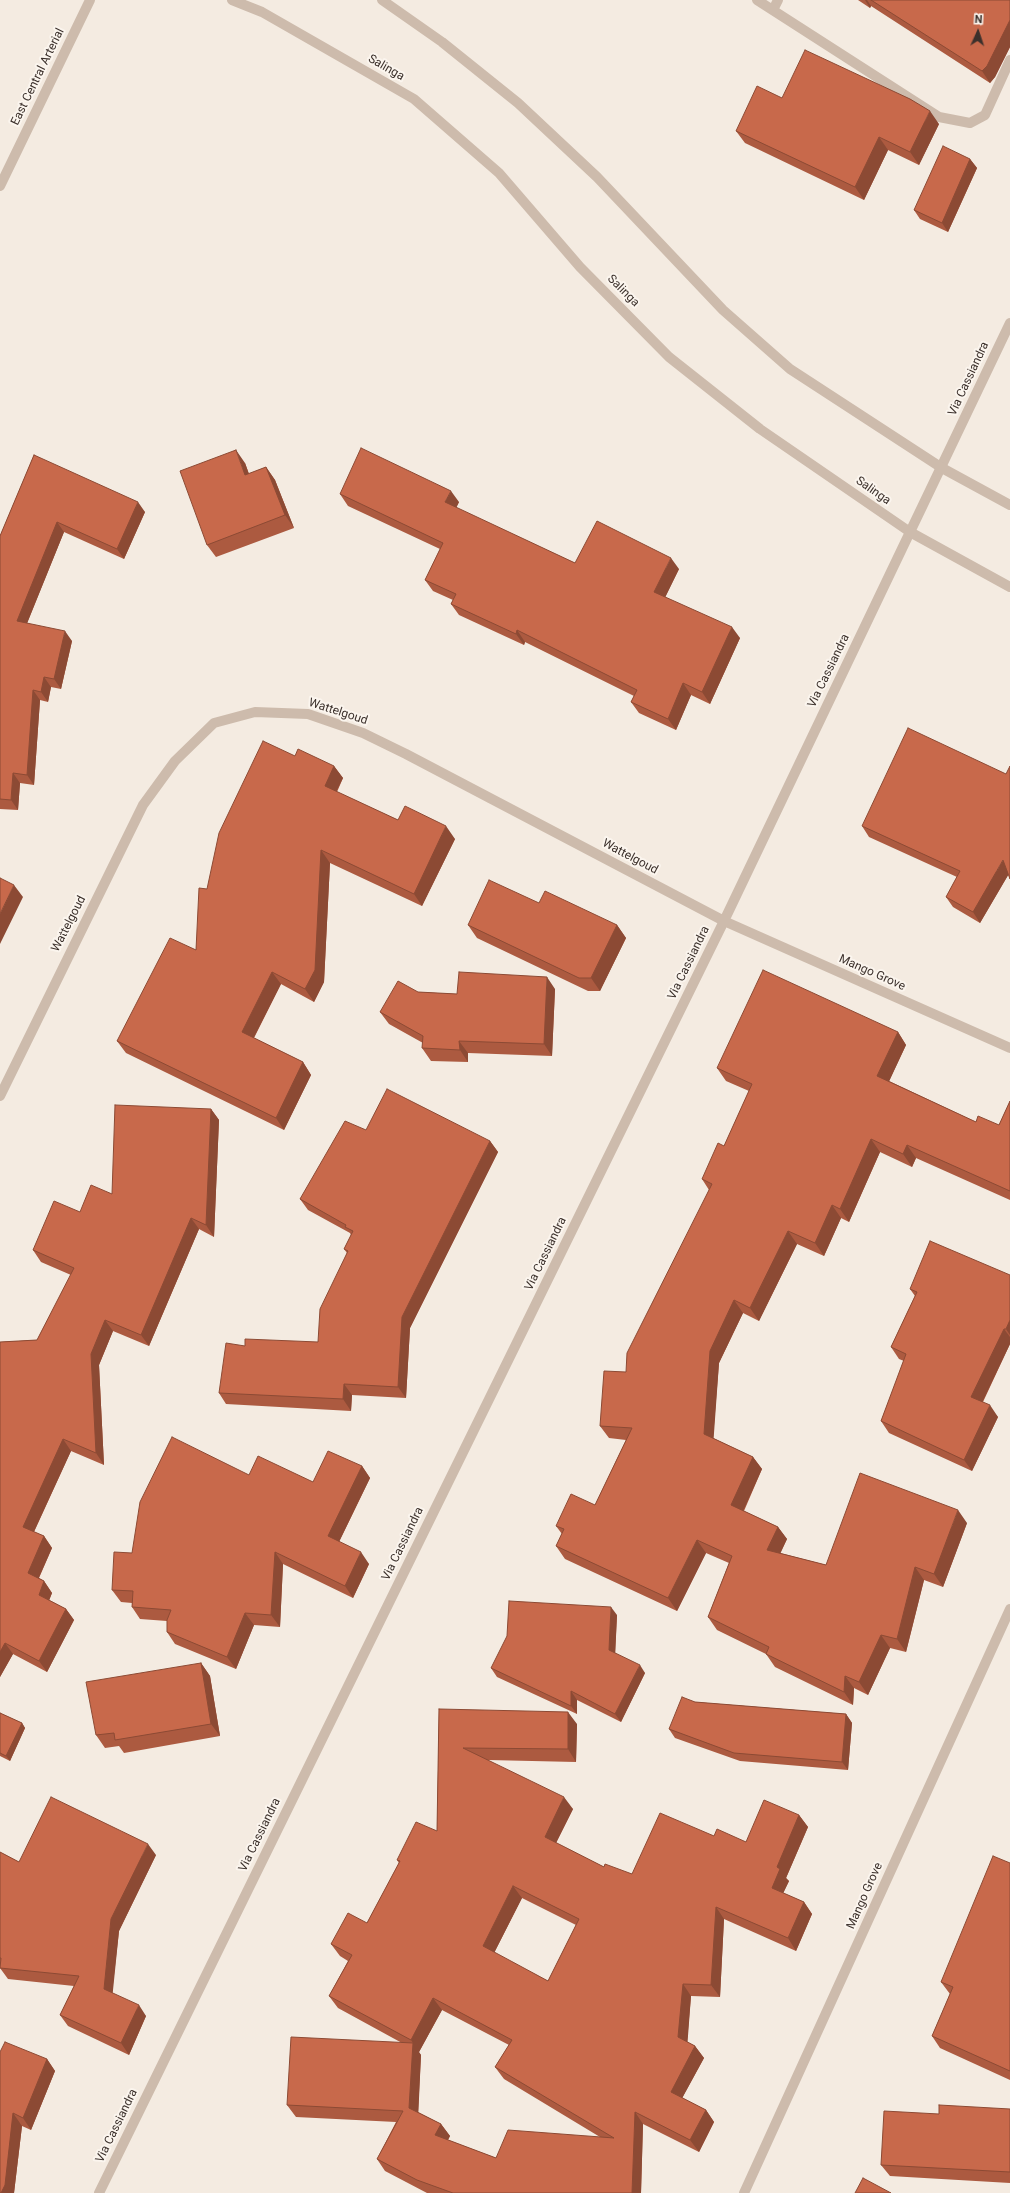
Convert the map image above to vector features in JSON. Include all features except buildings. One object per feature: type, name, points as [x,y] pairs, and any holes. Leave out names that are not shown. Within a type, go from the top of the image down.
[{"type":"street","name":"East Central Arterial","points":[[0,186],[90,0]]},
{"type":"street","name":"Salinga","points":[[232,0],[262,12],[414,99],[499,173],[580,267],[669,357],[760,429],[910,532],[1010,587]]},
{"type":"street","points":[[382,0],[442,42],[518,103],[597,177],[723,310],[790,369],[942,468],[1010,505]]},
{"type":"street","points":[[757,0],[939,117],[970,122],[985,115],[1010,60]]},
{"type":"street","points":[[773,10],[778,0]]},
{"type":"street","name":"Via Cassiandra","points":[[99,2193],[724,922],[1010,323]]},
{"type":"street","name":"Wattelgoud","points":[[0,1096],[143,805],[175,761],[214,723],[255,712],[308,714],[363,733],[406,754],[724,922]]},
{"type":"street","name":"Mango Grove","points":[[724,922],[1010,1048]]},
{"type":"street","name":"Mango Grove","points":[[744,2193],[1010,1609]]}]
